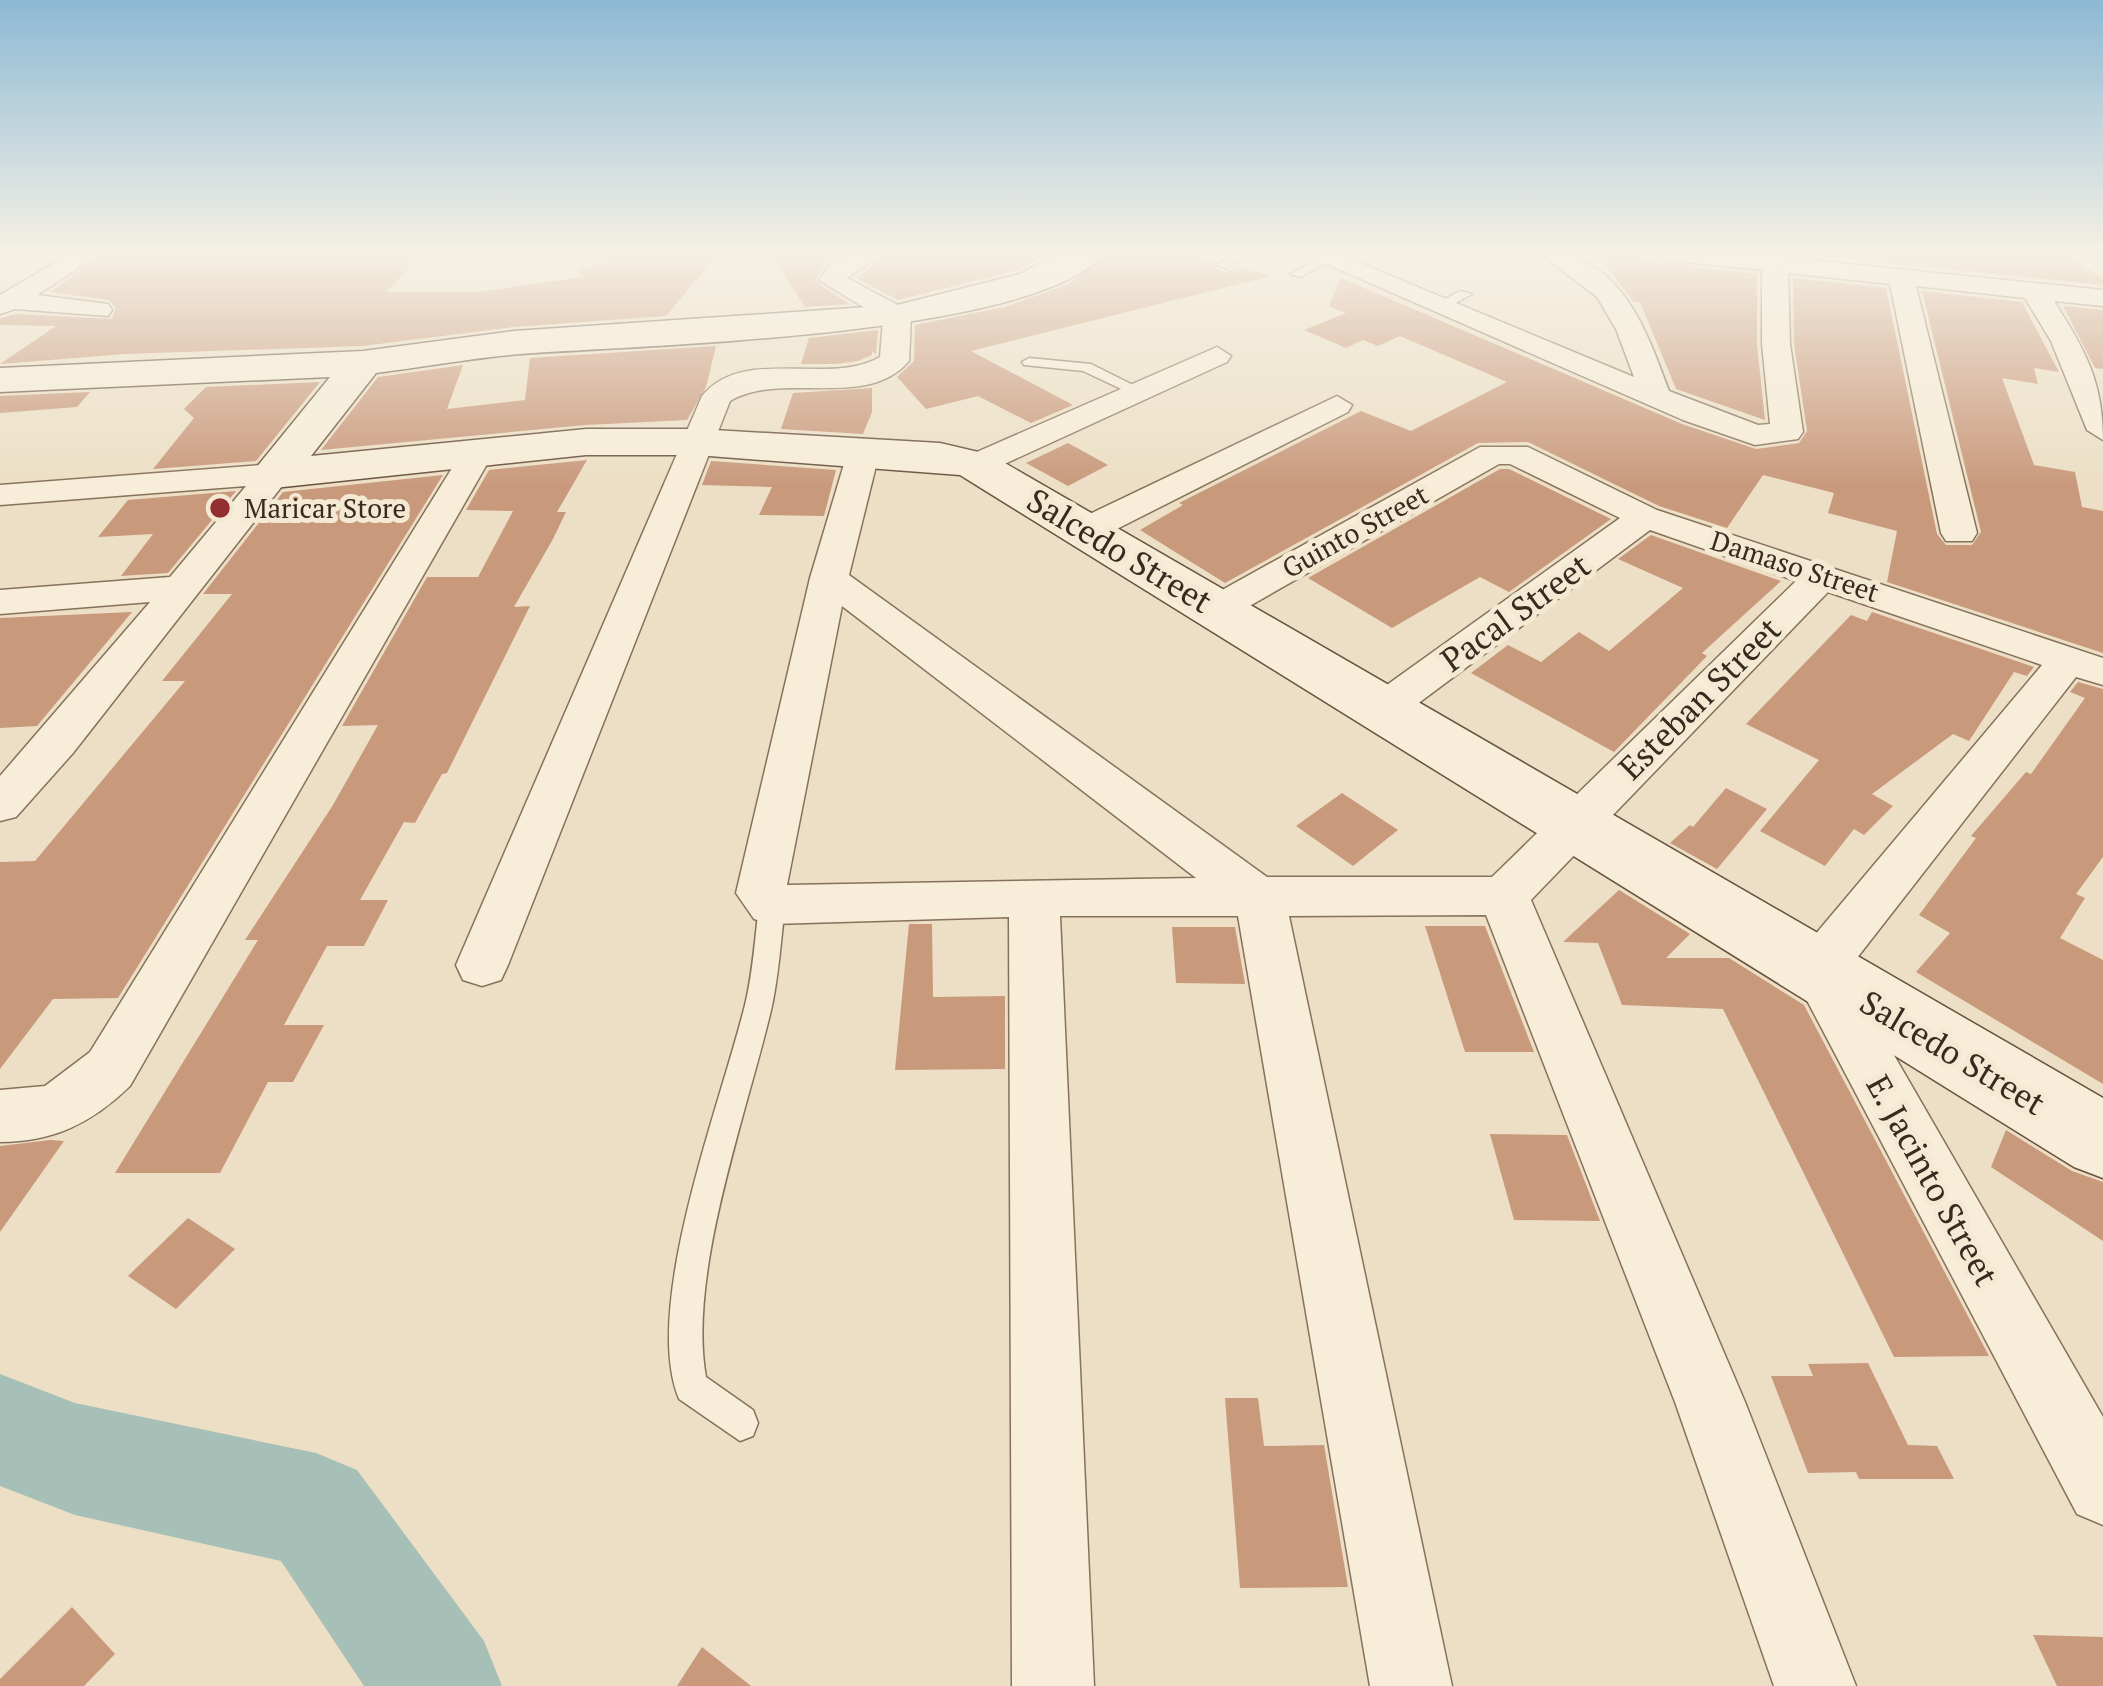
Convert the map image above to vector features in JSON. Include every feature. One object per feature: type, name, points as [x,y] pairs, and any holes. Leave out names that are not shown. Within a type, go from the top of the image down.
[{"type":"street","points":[[0,380],[363,363],[514,344],[709,330]]},
{"type":"street","points":[[482,964],[717,396],[725,388],[753,381],[884,369],[894,361],[895,330]]},
{"type":"street","points":[[1517,330],[1755,435],[1787,433],[1777,330]]},
{"type":"street","points":[[1633,330],[1655,394]]},
{"type":"street","points":[[1920,330],[1959,533]]},
{"type":"street","points":[[2058,330],[2103,430]]},
{"type":"street","points":[[975,465],[1217,356]]},
{"type":"street","points":[[0,805],[57,743],[363,363]]},
{"type":"street","points":[[1088,529],[1337,405]]},
{"type":"street","name":"Salcedo Street","points":[[0,495],[274,475],[586,442],[696,442],[940,458],[975,465],[2103,1142]]},
{"type":"street","points":[[0,1116],[43,1117],[110,1069],[478,452]]},
{"type":"street","points":[[863,454],[829,578],[761,893],[772,905],[1034,897],[1504,896],[1710,1402],[1815,1686]]},
{"type":"street","name":"Damaso Street","points":[[1492,454],[1516,454],[1645,517],[2086,666]]},
{"type":"street","name":"Guinto Street","points":[[1218,608],[1492,454]]},
{"type":"street","name":"Pacal Street","points":[[1385,707],[1645,517]]},
{"type":"street","name":"Esteban Street","points":[[1504,896],[1824,574]]},
{"type":"street","points":[[829,578],[1260,899],[1411,1686]]},
{"type":"street","points":[[0,602],[179,589]]},
{"type":"street","points":[[1817,970],[2086,666]]},
{"type":"street","points":[[0,748],[57,743]]},
{"type":"street","points":[[1034,897],[1053,1686]]},
{"type":"street","name":"E. Jacinto Street","points":[[1817,970],[2082,1427],[2103,1488]]},
{"type":"lane","points":[[1086,367],[1096,352]]},
{"type":"lane","points":[[1029,362],[1086,367],[1139,392]]},
{"type":"lane","points":[[740,1423],[691,1387],[682,1343],[699,1245],[759,1004],[772,905]]},
{"type":"building","points":[[51,330],[493,330],[363,346],[125,354],[0,364]]},
{"type":"building","points":[[878,330],[876,354],[872,351],[858,361],[836,364],[801,364],[809,338]]},
{"type":"building","points":[[915,330],[1056,330],[971,351],[1073,405],[1031,423],[978,396],[926,409],[897,377],[914,361]]},
{"type":"building","points":[[1304,330],[1462,330],[1682,424],[1756,449],[1799,443],[1807,431],[1794,330],[1895,330],[1937,534],[1946,545],[1972,545],[1981,532],[1931,330],[2037,330],[2059,372],[2034,368],[2038,384],[2002,378],[2034,465],[2075,472],[2082,507],[2103,511],[2103,653],[1887,582],[1897,531],[1828,513],[1834,493],[1763,475],[1727,528],[1659,506],[1528,442],[1478,443],[1225,583],[1140,530],[1183,505],[1179,503],[1361,411],[1411,431],[1507,382],[1400,336],[1378,346],[1363,340],[1346,348]]},
{"type":"building","points":[[1651,330],[1757,330],[1765,420],[1676,389]]},
{"type":"building","points":[[2075,330],[2103,330],[2103,369],[2095,368]]},
{"type":"building","points":[[716,346],[706,387],[687,420],[321,450],[378,377],[463,365],[447,409],[525,400],[530,358]]},
{"type":"building","points":[[320,382],[256,461],[153,469],[194,418],[184,409],[206,387]]},
{"type":"building","points":[[872,388],[872,412],[863,434],[781,429],[793,393]]},
{"type":"building","points":[[90,392],[77,407],[0,413],[0,396]]},
{"type":"building","points":[[1068,443],[1108,465],[1068,486],[1026,463]]},
{"type":"building","points":[[587,460],[557,512],[566,512],[553,539],[514,607],[530,606],[447,773],[442,774],[415,823],[404,822],[360,900],[388,900],[364,946],[327,946],[284,1025],[324,1025],[293,1082],[268,1082],[220,1173],[115,1173],[258,940],[245,940],[333,805],[378,725],[342,726],[427,577],[478,577],[513,511],[466,510],[489,470]]},
{"type":"building","points":[[711,461],[836,470],[824,516],[759,515],[772,487],[702,485]]},
{"type":"building","points":[[1500,469],[1509,469],[1611,519],[1509,592],[1480,577],[1392,628],[1308,578]]},
{"type":"building","points":[[443,475],[118,998],[53,999],[0,1069],[0,862],[35,861],[185,681],[162,681],[232,594],[203,594],[283,492]]},
{"type":"building","points":[[236,491],[168,573],[121,576],[153,534],[98,537],[128,500]]},
{"type":"building","points":[[1651,535],[1781,581],[1702,653],[1707,656],[1614,752],[1471,673],[1508,645],[1541,662],[1579,632],[1609,651],[1683,588],[1618,559]]},
{"type":"building","points":[[132,612],[37,726],[0,728],[0,618]]},
{"type":"building","points":[[1872,612],[2034,667],[2027,676],[2014,672],[1969,741],[1953,734],[1872,794],[1893,806],[1864,835],[1854,829],[1825,866],[1760,831],[1819,760],[1746,724],[1851,615],[1867,621]]},
{"type":"building","points":[[2078,682],[2103,689],[2103,857],[2076,894],[2085,898],[2060,938],[2103,960],[2103,1084],[1916,972],[1950,933],[1919,915],[1976,838],[1971,836],[2026,772],[2031,774],[2085,698],[2070,692]]},
{"type":"building","points":[[1726,788],[1767,809],[1717,869],[1670,843],[1693,827]]},
{"type":"building","points":[[1342,793],[1398,830],[1353,866],[1296,826]]},
{"type":"building","points":[[1619,890],[1690,934],[1666,958],[1729,958],[1804,1005],[1989,1356],[1894,1357],[1723,1009],[1622,1005],[1598,943],[1563,942]]},
{"type":"building","points":[[909,924],[932,924],[933,997],[1005,996],[1005,1069],[895,1070]]},
{"type":"building","points":[[1425,926],[1485,926],[1534,1052],[1465,1052]]},
{"type":"building","points":[[1172,927],[1235,927],[1245,984],[1176,983]]},
{"type":"building","points":[[2006,1130],[2072,1171],[2103,1182],[2103,1241],[1991,1167]]},
{"type":"building","points":[[1490,1134],[1567,1135],[1600,1221],[1514,1220]]},
{"type":"building","points":[[64,1141],[0,1232],[0,1146]]},
{"type":"building","points":[[188,1218],[235,1249],[176,1309],[128,1276]]},
{"type":"building","points":[[1868,1363],[1908,1445],[1937,1446],[1954,1479],[1859,1479],[1856,1472],[1808,1473],[1771,1376],[1813,1376],[1808,1364]]},
{"type":"building","points":[[1225,1398],[1258,1398],[1264,1446],[1324,1445],[1348,1587],[1240,1588]]},
{"type":"building","points":[[72,1607],[115,1654],[84,1686],[0,1686],[0,1679]]},
{"type":"building","points":[[2033,1635],[2103,1637],[2103,1686],[2057,1686]]},
{"type":"building","points":[[702,1647],[751,1686],[677,1686]]},
{"type":"waterway","points":[[0,1430],[75,1459],[316,1511],[439,1686]]},
{"type":"place","name":"Maricar Store","points":[[220,508]]}]
